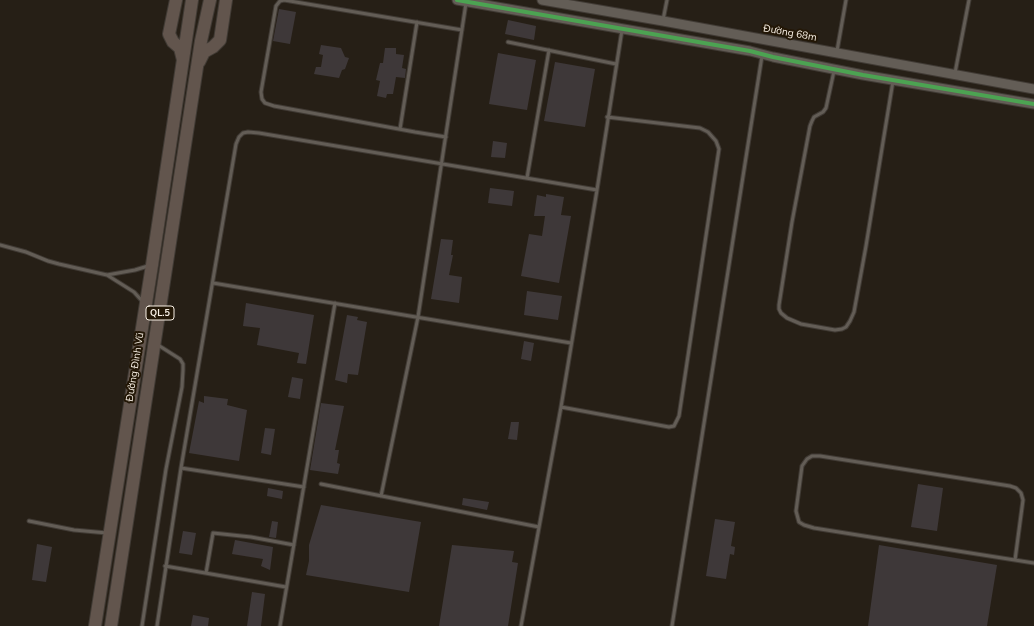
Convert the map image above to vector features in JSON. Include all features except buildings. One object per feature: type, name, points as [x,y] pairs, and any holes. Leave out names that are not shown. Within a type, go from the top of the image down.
[{"type":"highway","points":[[176,0],[169,34],[180,48],[183,60]]},
{"type":"highway","name":"Đường Đình Vũ","points":[[95,626],[192,0]]},
{"type":"highway","name":"Đường Đình Vũ","points":[[111,626],[201,41],[210,0]]},
{"type":"highway","name":"Đường Đình Vũ","points":[[198,65],[204,52],[213,47],[220,40],[226,0]]},
{"type":"street","name":"Đường 68m","points":[[542,0],[1034,89]]},
{"type":"street","points":[[462,1],[750,51],[834,69],[1034,104]]},
{"type":"lane","points":[[446,137],[274,106],[265,103],[262,99],[261,92],[276,6],[280,1],[289,0],[462,30]]},
{"type":"lane","points":[[663,21],[667,0]]},
{"type":"lane","points":[[837,53],[846,0]]},
{"type":"lane","points":[[955,74],[969,0]]},
{"type":"lane","points":[[381,496],[418,317],[462,30],[462,1]]},
{"type":"lane","points":[[400,129],[417,22]]},
{"type":"lane","points":[[521,626],[561,407],[622,28]]},
{"type":"lane","points":[[508,42],[616,64]]},
{"type":"lane","points":[[527,178],[549,50]]},
{"type":"lane","points":[[672,626],[763,54]]},
{"type":"lane","points":[[834,69],[826,108],[823,112],[814,117],[810,126],[792,222],[779,305],[779,309],[787,318],[801,324],[835,330],[842,329],[846,327],[854,312],[893,80]]},
{"type":"lane","points":[[561,407],[669,427],[674,426],[679,416],[720,149],[716,141],[708,132],[700,128],[608,118]]},
{"type":"lane","points":[[157,626],[181,468],[236,144],[239,137],[243,133],[259,133],[597,190]]},
{"type":"lane","points":[[0,245],[26,252],[59,264],[107,274],[135,270],[152,265]]},
{"type":"lane","points":[[107,274],[134,292],[145,304]]},
{"type":"lane","points":[[213,283],[571,343]]},
{"type":"lane","points":[[280,626],[335,303]]},
{"type":"lane","points":[[139,340],[155,343],[180,359],[183,364],[182,387],[166,469],[142,626]]},
{"type":"lane","points":[[1015,560],[1023,500],[1021,493],[1016,488],[820,456],[812,456],[807,459],[802,466],[796,511],[800,522],[804,525],[862,536],[1034,563]]},
{"type":"lane","points":[[181,468],[304,487]]},
{"type":"lane","points":[[321,484],[539,527]]},
{"type":"lane","points":[[29,522],[74,530],[109,533]]},
{"type":"lane","points":[[206,573],[213,533],[251,537],[294,545]]},
{"type":"lane","points":[[165,566],[286,587]]},
{"type":"cycle path","points":[[457,0],[750,51],[863,75],[1034,104]]}]
